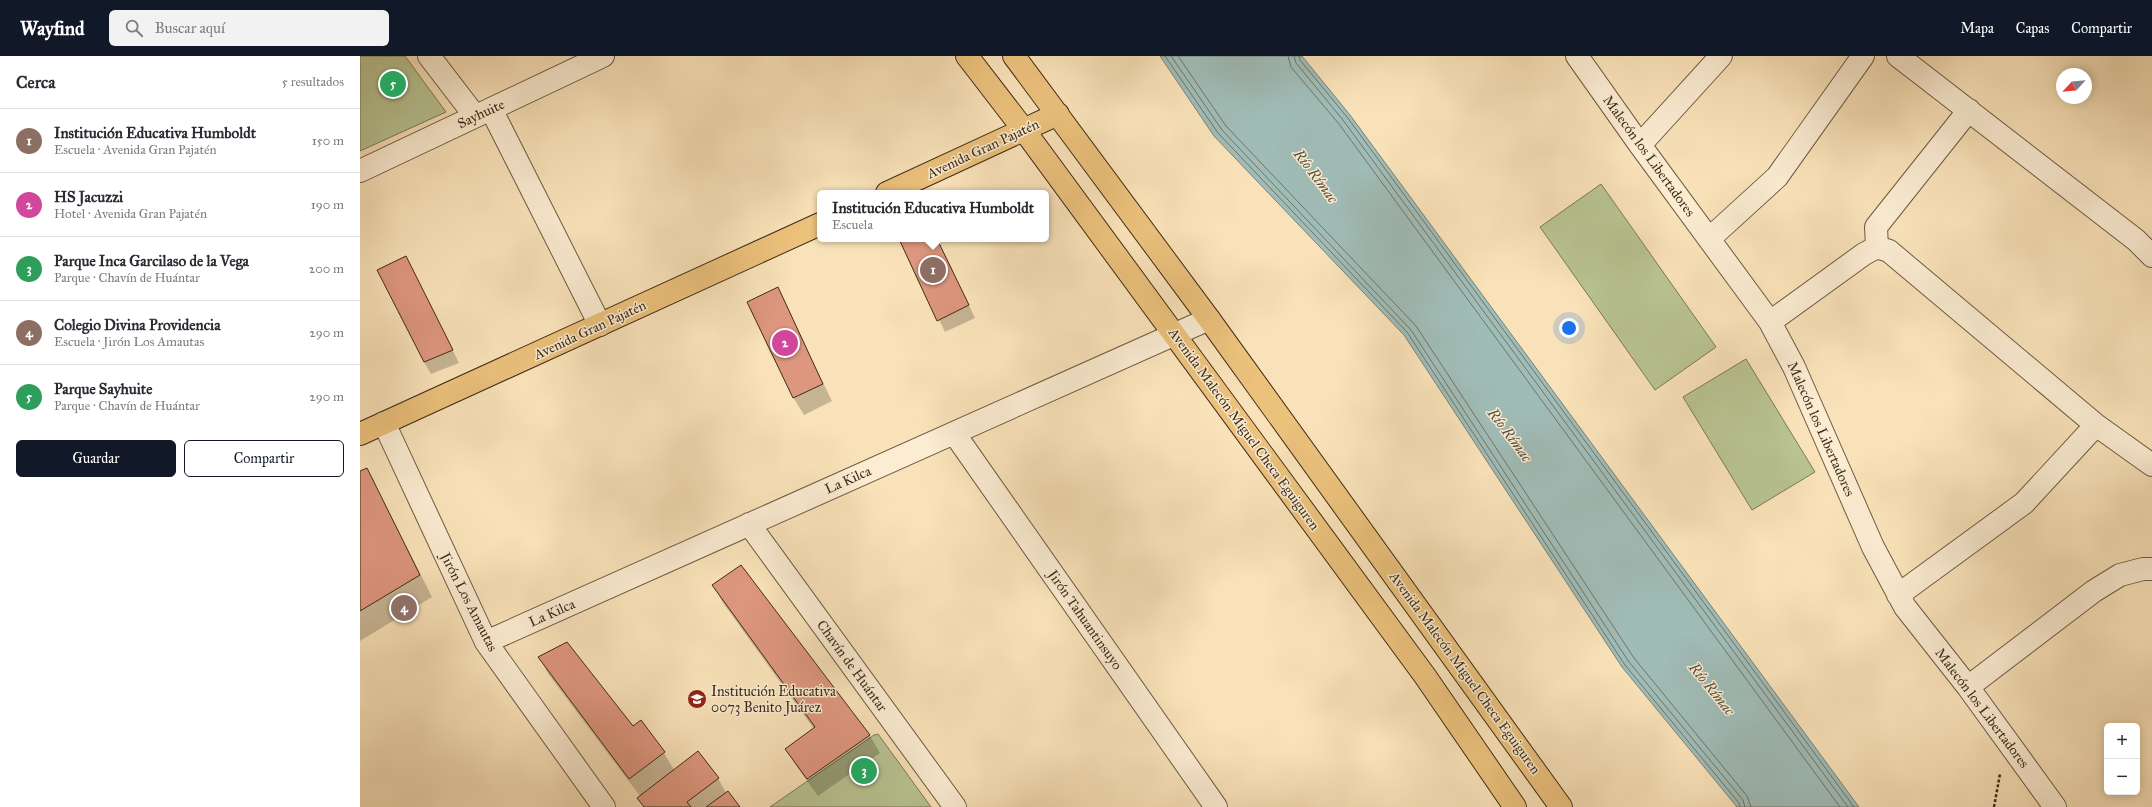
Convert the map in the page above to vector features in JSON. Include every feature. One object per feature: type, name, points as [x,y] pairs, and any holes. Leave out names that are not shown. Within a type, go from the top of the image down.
[{"type":"main road","name":"Avenida Malecón Miguel Checa Eguiguren","points":[[967,56],[1024,130],[1425,676],[1515,807]]},
{"type":"main road","name":"Avenida Malecón Miguel Checa Eguiguren","points":[[1014,56],[1209,319],[1561,807]]},
{"type":"main road","name":"Avenida Gran Pajatén","points":[[894,190],[1058,114]]},
{"type":"main road","name":"Avenida Gran Pajatén","points":[[360,434],[817,225]]},
{"type":"street","points":[[429,56],[483,113],[600,325]]},
{"type":"street","name":"Sayhuite","points":[[360,171],[603,56]]},
{"type":"street","name":"Malecón los Libertadores","points":[[1577,56],[1640,146],[1770,322],[1794,367],[1873,547],[1904,607],[1968,687],[2055,807]]},
{"type":"street","points":[[1640,146],[1721,56]]},
{"type":"street","points":[[1709,239],[1777,177],[1863,56]]},
{"type":"street","points":[[1898,56],[2136,240],[2152,256]]},
{"type":"street","points":[[1877,247],[1876,227],[1969,110]]},
{"type":"street","points":[[1770,322],[1877,247]]},
{"type":"street","points":[[1877,247],[1889,251],[2096,425],[2152,465]]},
{"type":"street","name":"La Kilca","points":[[486,642],[1209,319]]},
{"type":"street","name":"Jirón Los Amautas","points":[[384,423],[486,642],[604,807]]},
{"type":"street","points":[[1898,595],[2024,503],[2096,425]]},
{"type":"street","name":"Jirón Tahuantinsuyo","points":[[954,433],[1216,807]]},
{"type":"street","name":"Chavín de Huántar","points":[[749,524],[954,807]]},
{"type":"street","points":[[1968,687],[2094,591],[2120,575],[2142,569],[2152,569]]},
{"type":"green space","points":[[360,56],[405,56],[446,112],[360,151]]},
{"type":"green space","points":[[1601,184],[1716,347],[1655,390],[1540,227]]},
{"type":"green space","points":[[1746,359],[1815,472],[1752,510],[1683,397]]},
{"type":"green space","points":[[878,734],[931,807],[770,807],[874,735]]},
{"type":"water","name":"Río Rímac","points":[[1160,56],[1302,56],[1350,115],[1859,807],[1737,807],[1622,667],[1404,335],[1214,136]]},
{"type":"building","points":[[900,242],[938,242],[969,305],[937,321]]},
{"type":"building","points":[[406,256],[453,350],[424,362],[377,270]]},
{"type":"building","points":[[778,287],[823,384],[793,398],[747,302]]},
{"type":"building","points":[[367,468],[420,575],[360,611],[360,471]]},
{"type":"building","points":[[741,565],[870,735],[807,779],[785,749],[815,727],[712,585]]},
{"type":"building","points":[[567,642],[633,726],[641,720],[665,752],[629,779],[538,657]]},
{"type":"building","points":[[698,751],[719,778],[687,802],[691,807],[644,807],[637,798]]},
{"type":"building","points":[[728,791],[740,807],[706,807]]},
{"type":"place","name":"Parque Sayhuite","points":[[393,84]]},
{"type":"place","name":"Institución Educativa Humboldt","points":[[933,270]]},
{"type":"place","name":"HS Jacuzzi","points":[[785,343]]},
{"type":"place","name":"Colegio Divina Providencia","points":[[404,608]]},
{"type":"place","name":"Institución Educativa 0073 Benito Juárez","points":[[697,699]]},
{"type":"place","name":"Parque Inca Garcilaso de la Vega","points":[[864,771]]}]
